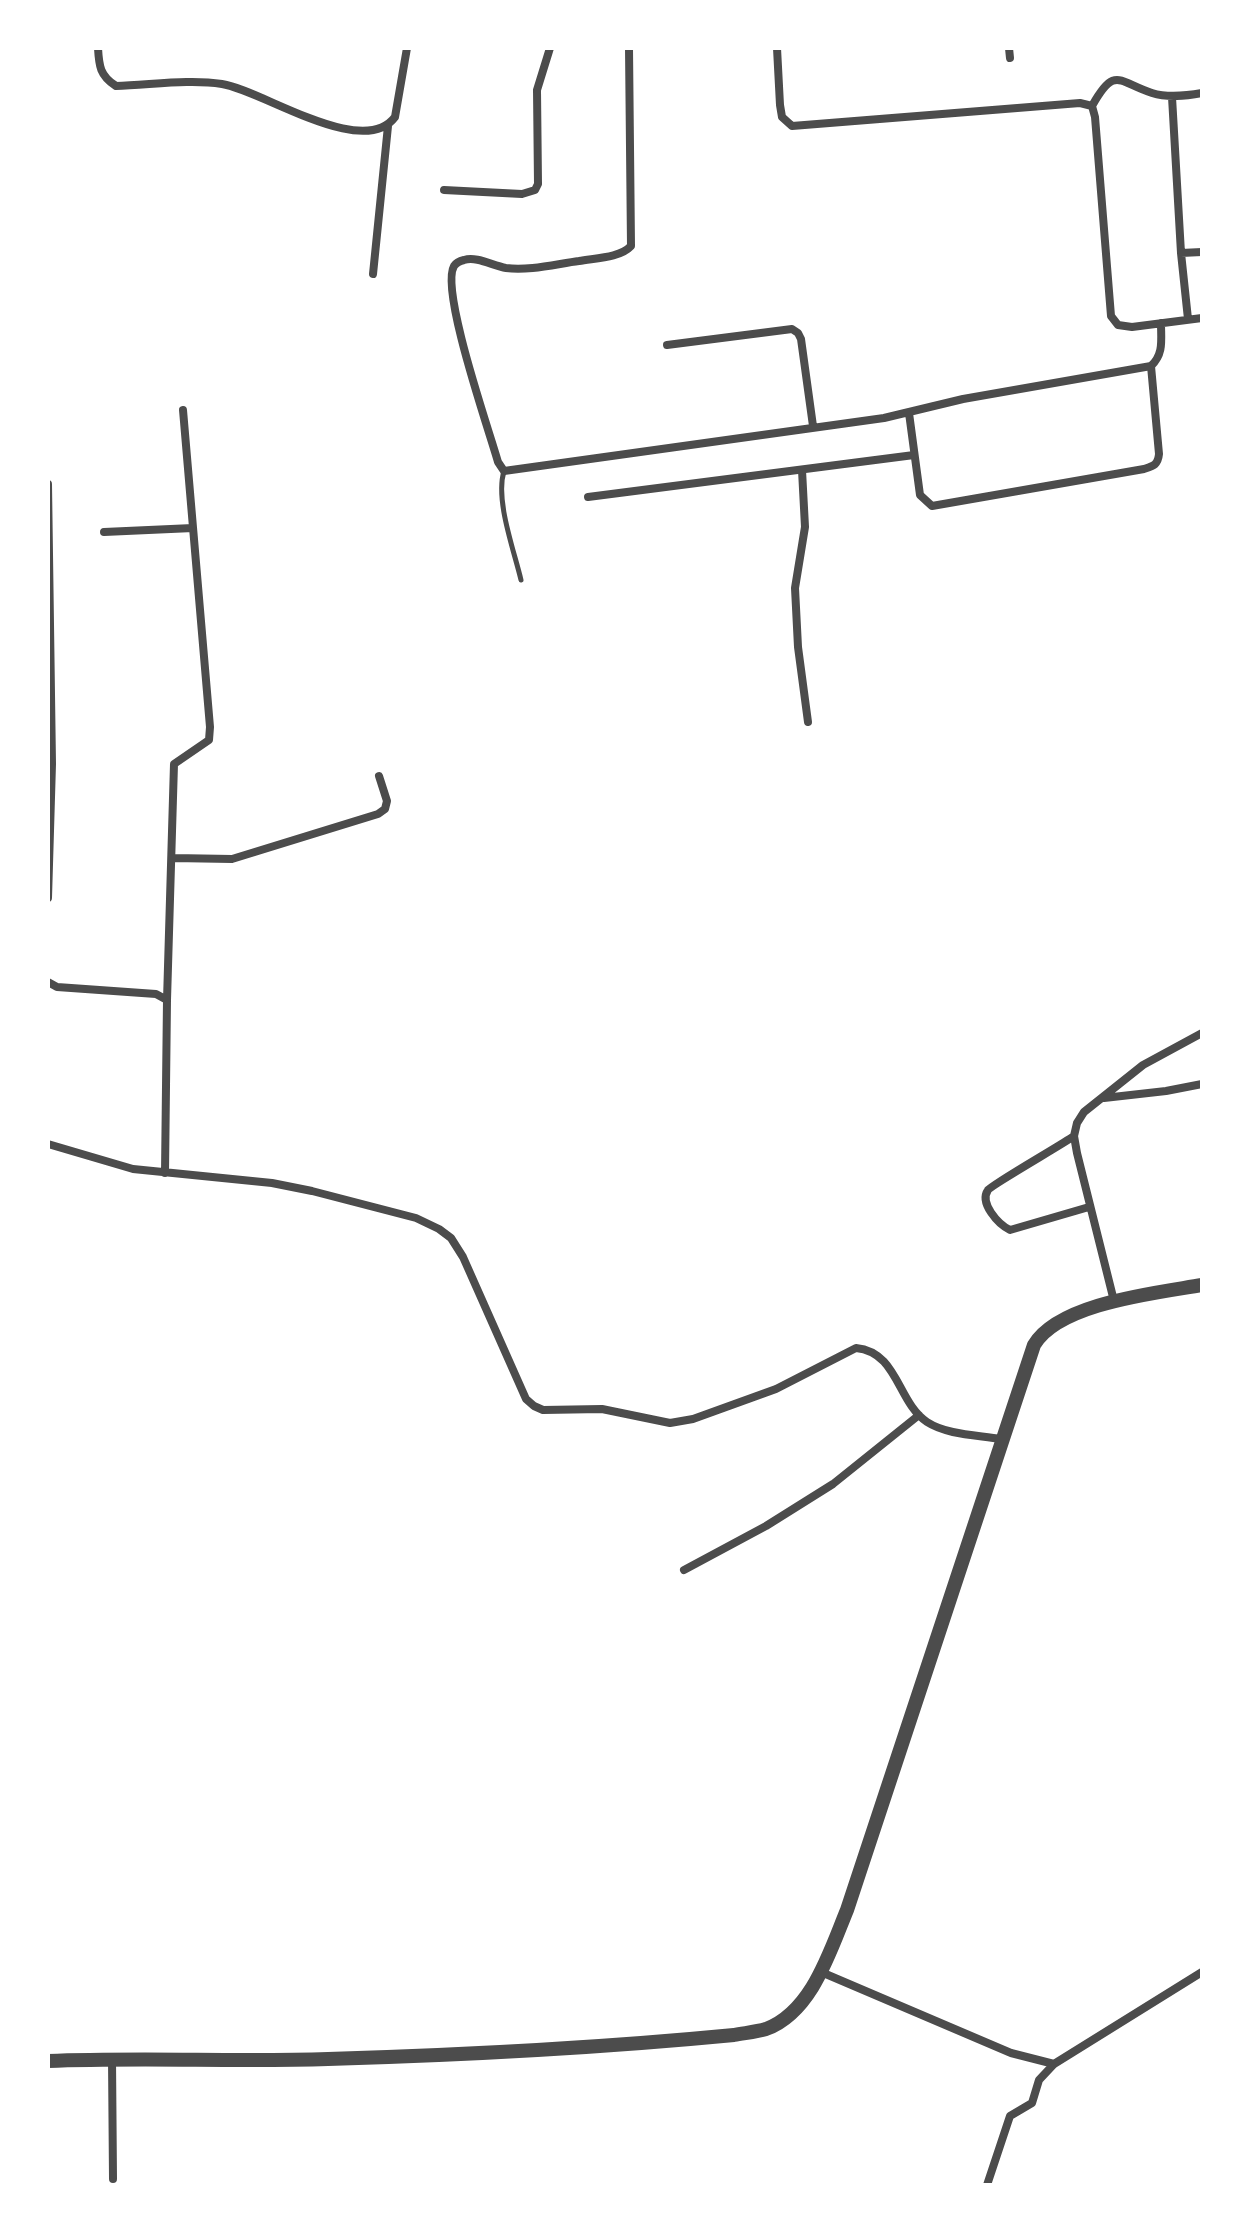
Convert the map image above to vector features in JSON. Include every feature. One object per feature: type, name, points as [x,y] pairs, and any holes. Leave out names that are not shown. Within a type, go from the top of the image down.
[{"type":"street","points":[[98,48],[100,68],[105,79],[116,86],[220,83],[240,88],[316,120],[366,131],[388,126]]},
{"type":"street","points":[[373,274],[388,126],[395,117],[407,48]]},
{"type":"street","points":[[444,190],[522,194],[535,190],[538,184],[537,90],[550,48]]},
{"type":"street","points":[[629,48],[631,246],[621,253],[570,262],[518,268],[470,259],[457,262],[453,268],[452,296],[457,323],[498,462],[504,471],[909,413],[963,399],[1151,366],[1159,359],[1161,352],[1161,323]]},
{"type":"street","points":[[777,48],[782,117],[792,126],[1080,103],[1092,106]]},
{"type":"street","points":[[1202,93],[1172,97],[1151,93],[1127,80],[1114,80],[1102,87],[1092,106],[1111,316],[1118,325],[1132,327],[1202,318]]},
{"type":"street","points":[[1172,97],[1188,319]]},
{"type":"street","points":[[1181,253],[1202,252]]},
{"type":"street","points":[[667,345],[792,329],[801,339],[813,426]]},
{"type":"street","points":[[909,413],[920,495],[932,506],[1154,466],[1159,461],[1159,454],[1151,366]]},
{"type":"street","points":[[165,1173],[172,780],[174,764],[209,740],[183,410]]},
{"type":"street","points":[[588,497],[914,455]]},
{"type":"street","points":[[802,470],[805,527],[795,588],[798,647],[808,722]]},
{"type":"street","points":[[48,484],[48,898]]},
{"type":"street","points":[[104,532],[193,528]]},
{"type":"street","points":[[173,858],[232,859],[378,814],[385,809],[387,801],[379,776]]},
{"type":"street","points":[[48,982],[57,987],[156,994],[167,1000]]},
{"type":"street","points":[[1114,1301],[1074,1136],[1077,1123],[1084,1112],[1143,1065],[1202,1033]]},
{"type":"street","points":[[1101,1098],[1202,1084]]},
{"type":"street","points":[[1074,1136],[1019,1172],[991,1185],[985,1201],[1001,1225],[1010,1230],[1089,1207]]},
{"type":"street","points":[[48,1144],[133,1169],[272,1183],[312,1191],[416,1218],[439,1229],[451,1238],[463,1257],[526,1399],[543,1410],[602,1409],[670,1423],[693,1419],[776,1389],[856,1348],[868,1349],[884,1360],[919,1415],[940,1428],[1001,1439]]},
{"type":"street","points":[[48,2061],[325,2059],[478,2054],[734,2035],[767,2028],[787,2017],[799,2005],[820,1971],[851,1896],[1034,1345],[1042,1332],[1055,1323],[1114,1301],[1202,1285]]},
{"type":"street","points":[[684,1570],[766,1526],[833,1484],[919,1415]]},
{"type":"street","points":[[820,1971],[1011,2053],[1054,2064]]},
{"type":"street","points":[[987,2185],[1010,2116],[1032,2103],[1039,2080],[1054,2064],[1202,1972]]},
{"type":"street","points":[[112,2059],[113,2179]]},
{"type":"lane","points":[[504,471],[501,482],[503,505],[521,580]]}]
